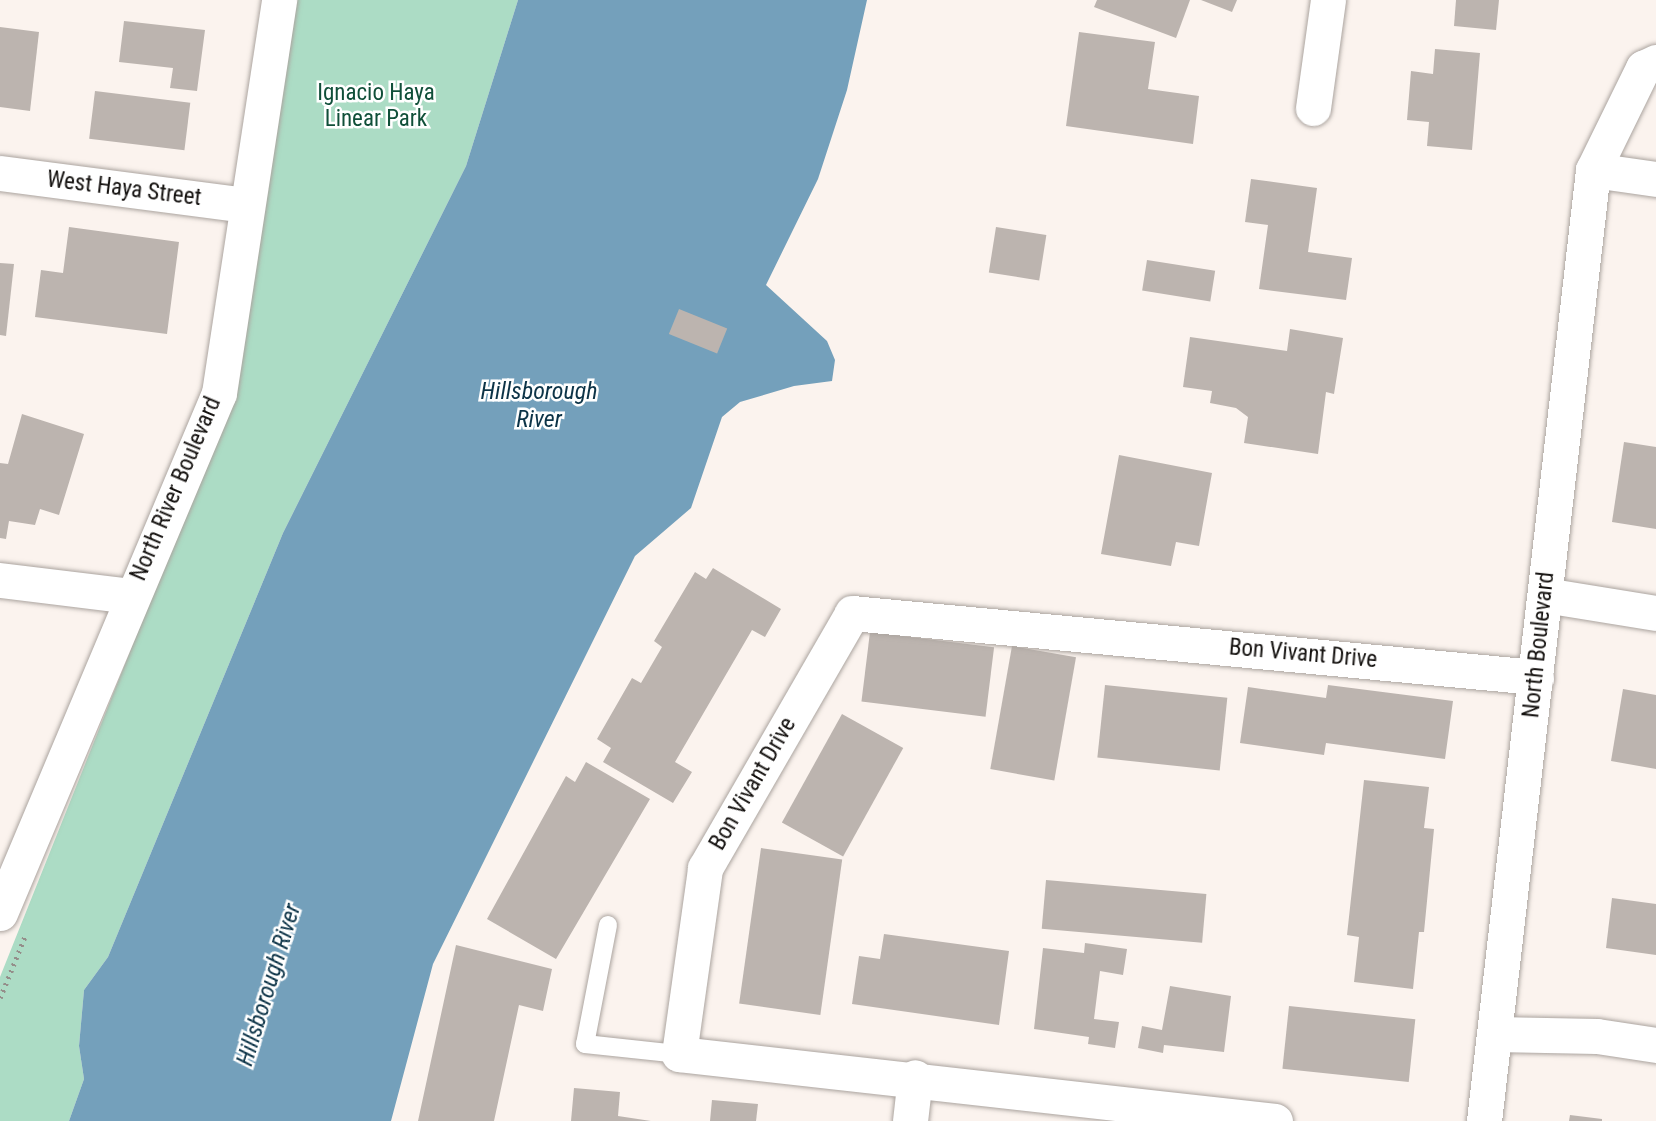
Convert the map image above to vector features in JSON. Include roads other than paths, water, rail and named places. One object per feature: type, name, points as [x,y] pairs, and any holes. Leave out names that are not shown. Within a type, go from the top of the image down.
[{"type":"street","name":"North River Boulevard","points":[[0,914],[130,596],[219,393],[279,0]]},
{"type":"street","points":[[1314,108],[1328,0]]},
{"type":"street","name":"North Boulevard","points":[[1484,1121],[1594,170],[1643,68],[1656,62]]},
{"type":"street","points":[[1594,170],[1656,180]]},
{"type":"street","name":"West Haya Street","points":[[0,173],[247,205]]},
{"type":"street","points":[[0,580],[130,596]]},
{"type":"street","points":[[1545,595],[1656,614]]},
{"type":"street","name":"Bon Vivant Drive","points":[[679,1054],[705,868],[852,613],[1536,677]]},
{"type":"street","points":[[1494,1034],[1597,1036],[1656,1045]]},
{"type":"street","points":[[679,1054],[915,1077],[1275,1121]]},
{"type":"street","points":[[910,1121],[915,1077]]},
{"type":"lane","points":[[608,925],[585,1044],[679,1054]]},
{"type":"water","name":"Hillsborough River","points":[[518,0],[867,0],[847,90],[818,179],[766,285],[827,341],[835,360],[832,381],[794,386],[740,402],[722,417],[691,508],[635,556],[433,964],[391,1121],[69,1121],[84,1079],[79,1046],[84,990],[108,957],[283,533],[466,166]]},
{"type":"park label","name":"Ignacio Haya Linear Park","points":[[376,106]]}]
